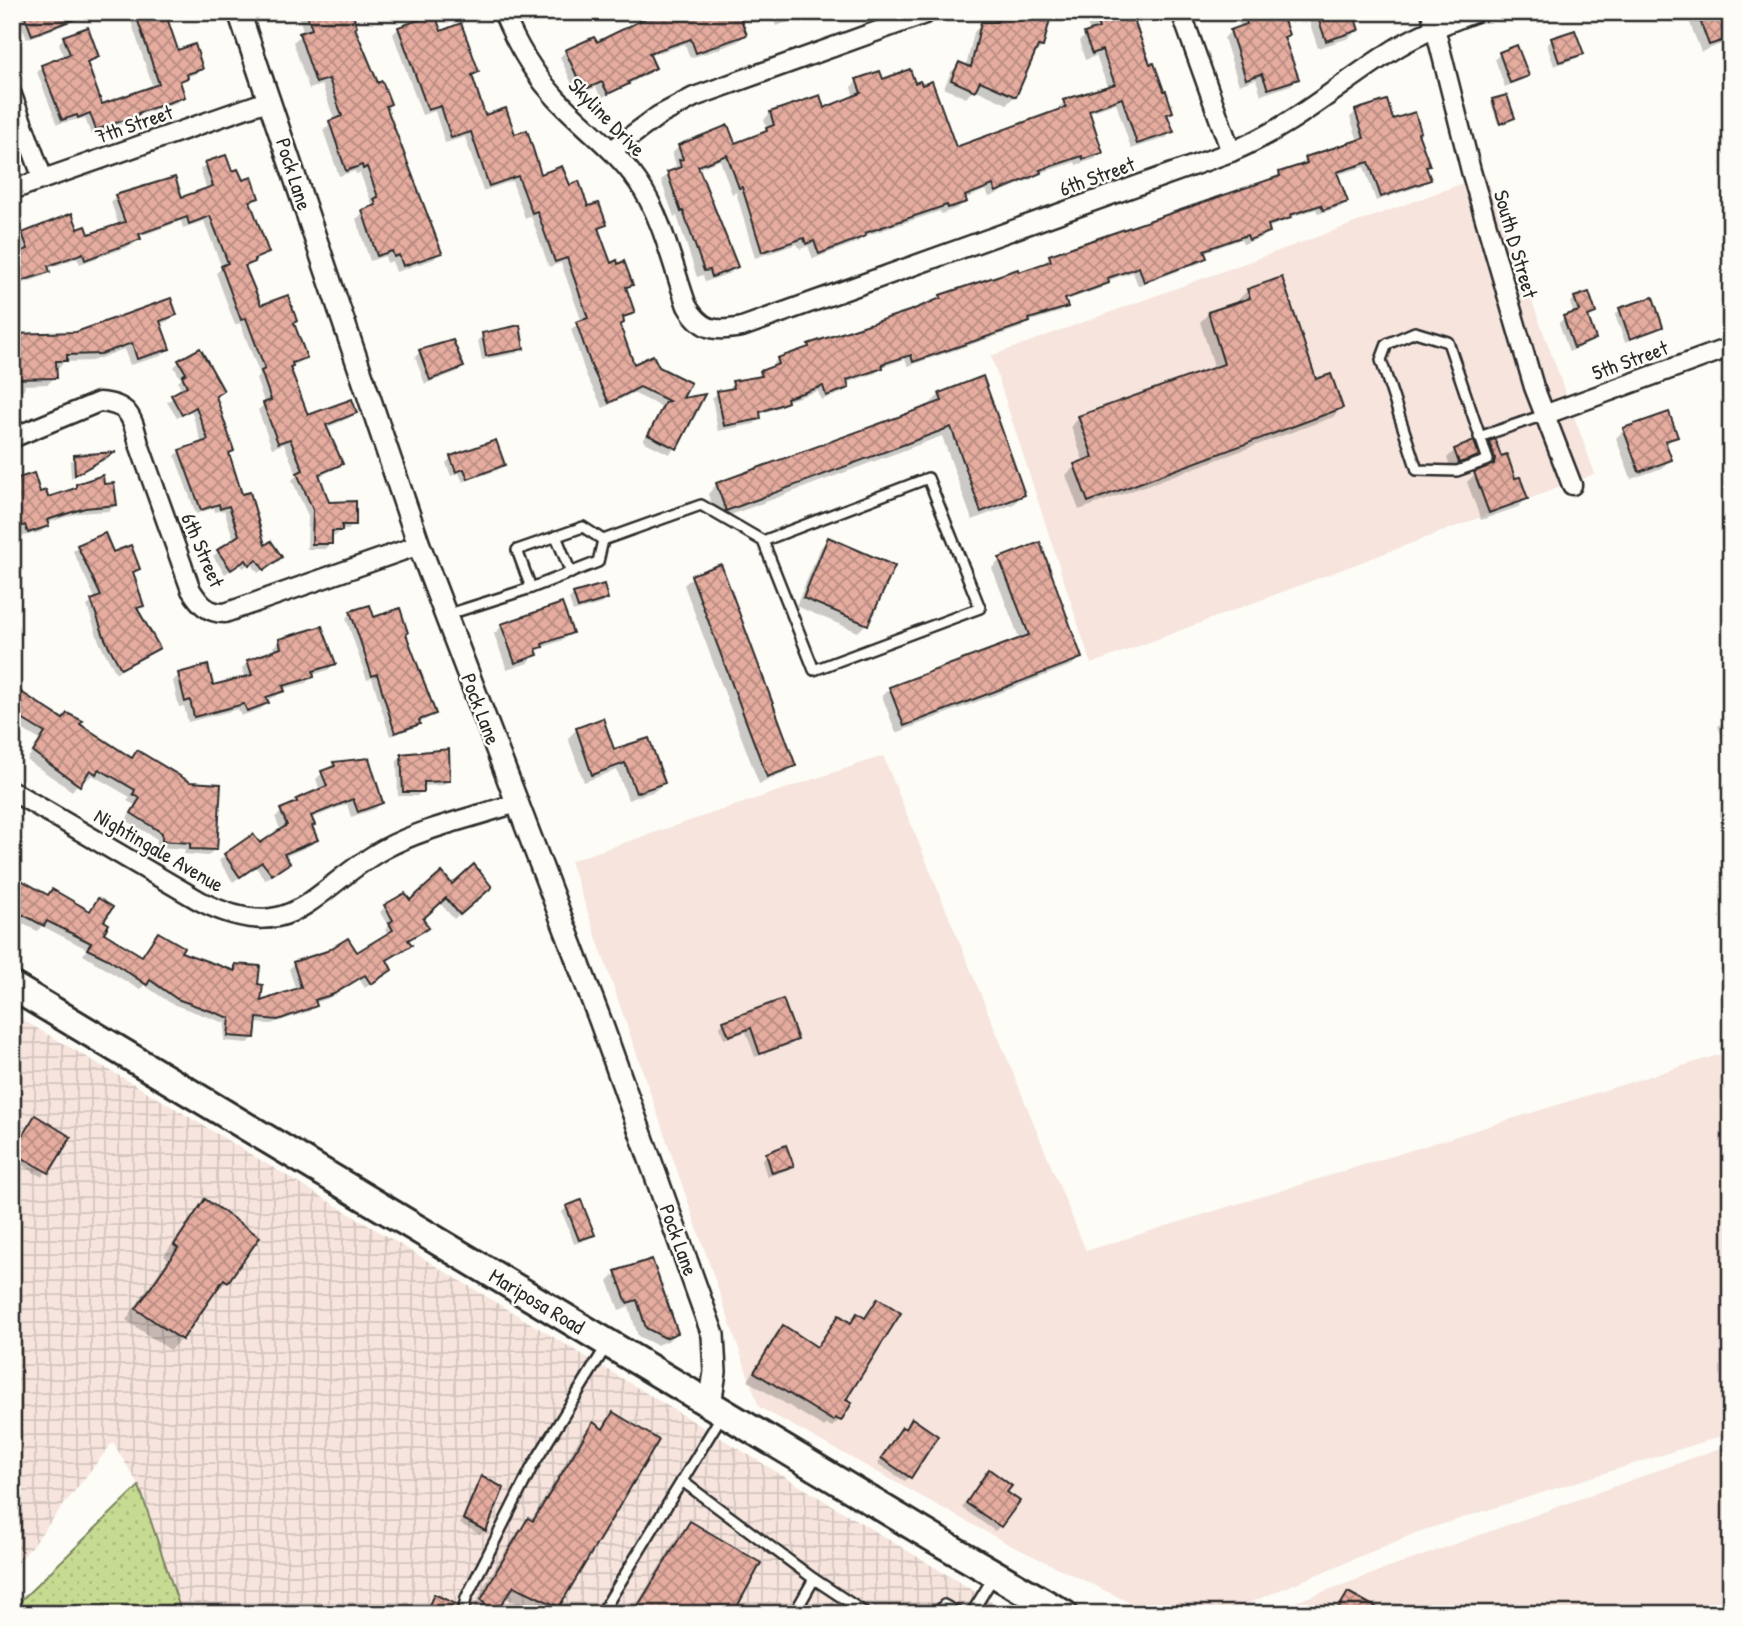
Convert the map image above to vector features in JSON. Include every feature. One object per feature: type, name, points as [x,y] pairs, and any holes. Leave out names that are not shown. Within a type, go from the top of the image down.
[{"type":"main road","name":"Mariposa Road","points":[[12,986],[1064,1614]]},
{"type":"street","name":"Pock Lane","points":[[239,12],[419,545],[590,994],[713,1335],[717,1409]]},
{"type":"street","name":"Skyline Drive","points":[[503,12],[516,44],[534,72],[557,100],[612,150],[639,184],[654,214],[687,306],[695,319],[709,329]]},
{"type":"street","points":[[1181,12],[1231,152]]},
{"type":"street","name":"6th Street","points":[[709,329],[742,327],[1231,152],[1290,123],[1433,20],[1476,12]]},
{"type":"street","points":[[612,150],[658,116],[694,97],[925,14]]},
{"type":"street","name":"South D Street","points":[[1433,20],[1471,172],[1544,415],[1572,485]]},
{"type":"street","points":[[12,95],[43,179]]},
{"type":"street","name":"7th Street","points":[[12,190],[270,100]]},
{"type":"street","name":"5th Street","points":[[1544,415],[1731,347]]},
{"type":"street","name":"6th Street","points":[[12,438],[99,402],[115,403],[123,407],[133,419],[139,444],[191,590],[208,610],[225,613],[419,545]]},
{"type":"street","name":"Nightingale Avenue","points":[[12,791],[224,914],[261,920],[282,916],[306,906],[385,849],[424,832],[516,803]]},
{"type":"lane","points":[[1415,332],[1448,342],[1479,437],[1488,460],[1457,471],[1417,470],[1381,360],[1387,344],[1415,332]]},
{"type":"lane","points":[[1479,437],[1544,415]]},
{"type":"lane","points":[[603,540],[701,505],[763,541],[814,670],[981,608],[928,478],[763,541]]},
{"type":"lane","points":[[531,588],[517,550],[583,527],[603,540]]},
{"type":"lane","points":[[556,536],[571,573]]},
{"type":"lane","points":[[446,615],[531,588],[598,562],[603,540]]},
{"type":"lane","points":[[463,1614],[466,1598],[532,1467],[608,1343]]},
{"type":"lane","points":[[601,1614],[682,1480],[717,1409]]},
{"type":"lane","points":[[682,1480],[814,1580],[867,1614]]},
{"type":"lane","points":[[971,1614],[995,1575]]},
{"type":"lane","points":[[794,1614],[814,1580]]},
{"type":"lane","points":[[937,1614],[944,1605],[960,1614]]},
{"type":"shaded area","points":[[1486,175],[1595,474],[1091,664],[991,356]]},
{"type":"shaded area","points":[[883,756],[1086,1251],[1731,1051],[1731,1433],[1418,1532],[1223,1614],[1154,1614],[1008,1544],[759,1407],[570,861]]},
{"type":"shaded area","points":[[12,1014],[156,1097],[1012,1614],[182,1614],[139,1486],[113,1442],[12,1571]]},
{"type":"shaded area","points":[[1731,1444],[1731,1614],[1262,1614]]},
{"type":"green space","points":[[139,1486],[182,1614],[12,1614],[12,1609]]},
{"type":"building","points":[[23,12],[88,12],[89,14],[32,35]]},
{"type":"building","points":[[135,12],[165,12],[178,50],[195,44],[203,69],[187,74],[188,78],[180,81],[185,97],[96,130],[90,113],[62,120],[41,65],[70,54],[63,36],[88,27],[99,57],[87,62],[102,104],[159,84]]},
{"type":"building","points":[[306,12],[352,12],[357,27],[355,28],[378,83],[382,81],[391,104],[386,106],[442,253],[403,266],[399,255],[394,257],[392,251],[377,256],[362,210],[376,205],[374,199],[378,197],[367,167],[363,169],[362,165],[346,171],[329,121],[342,116],[329,79],[316,83],[299,33],[312,29]]},
{"type":"building","points":[[658,12],[738,12],[747,35],[696,53],[691,39],[649,53],[656,68],[628,82],[629,84],[608,94],[602,82],[583,90],[565,50],[594,37],[597,42]]},
{"type":"building","points":[[1013,12],[1040,12],[1051,15],[1043,47],[1038,46],[1016,97],[980,81],[975,91],[951,80],[959,62],[971,67],[981,22],[997,22],[999,13],[1012,16]]},
{"type":"building","points":[[1093,12],[1131,12],[1150,64],[1154,63],[1166,91],[1173,112],[1167,114],[1174,132],[1137,144],[1122,98],[1089,110],[1103,153],[1083,159],[1082,156],[1040,170],[1041,173],[996,192],[993,185],[965,196],[967,202],[948,208],[947,205],[865,233],[866,236],[819,254],[814,241],[806,244],[804,238],[762,252],[742,187],[739,188],[727,155],[698,166],[738,267],[712,277],[710,270],[704,271],[667,172],[681,167],[679,160],[683,159],[678,145],[728,125],[735,143],[767,131],[766,128],[774,125],[770,112],[820,95],[824,108],[861,93],[856,79],[880,71],[883,79],[910,69],[915,83],[920,81],[922,85],[932,81],[956,147],[1066,107],[1063,100],[1115,84],[1102,50],[1092,54],[1084,33],[1099,28]]},
{"type":"building","points":[[1243,12],[1281,12],[1289,35],[1284,37],[1299,79],[1268,89],[1262,74],[1246,79],[1230,30],[1247,24]]},
{"type":"building","points":[[1316,12],[1353,12],[1359,30],[1326,41]]},
{"type":"building","points":[[1697,12],[1731,12],[1731,38],[1709,45]]},
{"type":"building","points":[[435,14],[441,31],[461,23],[479,72],[472,75],[485,115],[506,108],[515,134],[527,130],[541,174],[562,166],[570,185],[579,181],[588,206],[599,203],[607,225],[598,228],[611,263],[624,261],[633,285],[626,287],[635,313],[623,317],[624,323],[620,325],[634,364],[653,355],[659,367],[691,383],[683,398],[705,394],[677,449],[648,435],[665,402],[669,401],[640,387],[609,403],[592,368],[576,322],[588,318],[567,258],[555,262],[537,211],[532,213],[518,176],[489,186],[471,132],[451,138],[441,106],[428,110],[398,27]]},
{"type":"building","points":[[1575,30],[1584,54],[1559,62],[1551,38]]},
{"type":"building","points":[[1517,45],[1529,76],[1510,83],[1499,52]]},
{"type":"building","points":[[1507,95],[1515,118],[1500,124],[1492,99]]},
{"type":"building","points":[[1387,100],[1393,119],[1415,112],[1421,132],[1418,133],[1430,166],[1426,167],[1431,180],[1381,197],[1369,162],[1337,172],[1348,202],[1323,210],[1321,205],[1290,215],[1291,218],[1268,225],[1270,232],[1249,240],[1247,235],[1204,250],[1207,258],[1144,282],[1139,267],[1108,278],[1109,283],[1065,299],[1068,307],[1029,319],[1030,322],[913,362],[911,355],[882,364],[883,368],[847,380],[849,388],[826,396],[823,386],[787,398],[788,402],[760,412],[761,419],[724,426],[717,391],[734,388],[732,381],[762,376],[760,371],[779,364],[777,358],[809,347],[808,344],[912,310],[941,298],[940,295],[1051,261],[1049,255],[1280,176],[1279,172],[1307,163],[1305,157],[1364,138],[1355,110]]},
{"type":"building","points":[[226,155],[232,171],[238,169],[243,180],[252,177],[259,198],[250,201],[269,253],[245,266],[261,305],[288,295],[297,321],[294,323],[307,358],[292,363],[293,366],[290,367],[308,415],[352,399],[357,413],[326,425],[343,464],[319,474],[329,502],[356,501],[356,525],[342,525],[342,531],[332,531],[332,544],[312,544],[313,510],[297,473],[303,470],[290,439],[278,443],[263,403],[271,400],[261,371],[265,369],[246,318],[241,320],[221,266],[228,263],[210,216],[189,224],[187,217],[139,234],[141,239],[85,260],[83,253],[48,266],[50,272],[12,284],[12,258],[28,249],[22,233],[72,213],[78,229],[86,226],[89,234],[125,222],[115,195],[175,177],[182,197],[213,186],[205,162]]},
{"type":"building","points":[[1282,277],[1316,379],[1331,374],[1343,408],[1088,502],[1074,464],[1093,457],[1078,416],[1224,364],[1208,312],[1250,298],[1247,289]]},
{"type":"building","points":[[1589,292],[1596,313],[1588,316],[1596,339],[1574,348],[1563,316],[1579,311],[1574,297]]},
{"type":"building","points":[[1653,297],[1663,327],[1630,339],[1619,308]]},
{"type":"building","points":[[171,298],[177,315],[160,321],[170,349],[137,359],[132,343],[101,354],[67,355],[67,361],[56,361],[57,378],[12,379],[12,334],[76,332]]},
{"type":"building","points":[[520,325],[524,349],[486,356],[482,333]]},
{"type":"building","points":[[453,340],[464,367],[430,380],[419,350]]},
{"type":"building","points":[[200,348],[224,391],[216,396],[234,451],[229,453],[242,494],[250,492],[265,545],[271,541],[282,557],[264,570],[257,560],[249,565],[246,560],[231,570],[217,550],[239,535],[229,506],[220,509],[219,504],[201,510],[179,450],[208,440],[196,407],[182,415],[171,395],[187,386],[182,376],[186,373],[178,360]]},
{"type":"building","points":[[983,376],[1025,495],[981,512],[951,427],[726,511],[716,483],[942,401],[939,393]]},
{"type":"building","points":[[1669,412],[1678,437],[1665,441],[1672,460],[1639,472],[1623,428]]},
{"type":"building","points":[[1495,439],[1501,456],[1507,454],[1515,478],[1520,477],[1528,499],[1489,513],[1474,472],[1494,464],[1495,458],[1489,441]]},
{"type":"building","points":[[496,440],[505,465],[468,479],[464,469],[456,472],[450,456]]},
{"type":"building","points":[[1474,441],[1479,456],[1459,463],[1454,449]]},
{"type":"building","points":[[116,452],[75,475],[74,455]]},
{"type":"building","points":[[34,473],[40,492],[46,490],[48,497],[103,475],[104,484],[114,483],[117,505],[85,508],[47,520],[49,526],[28,533],[25,525],[12,530],[12,480]]},
{"type":"building","points":[[105,533],[113,552],[131,545],[140,569],[133,572],[144,606],[137,608],[160,648],[121,669],[105,639],[91,600],[101,596],[77,545]]},
{"type":"building","points":[[828,537],[895,566],[868,625],[803,598]]},
{"type":"building","points":[[1040,542],[1082,658],[904,726],[889,687],[1029,635],[999,558]]},
{"type":"building","points":[[721,564],[796,766],[767,777],[691,575]]},
{"type":"building","points":[[604,584],[608,599],[578,608],[573,593]]},
{"type":"building","points":[[562,603],[573,633],[542,644],[543,647],[536,649],[538,655],[515,663],[501,624]]},
{"type":"building","points":[[370,605],[374,617],[400,608],[408,633],[406,634],[436,714],[419,720],[420,724],[395,733],[377,674],[372,676],[350,611]]},
{"type":"building","points":[[322,626],[336,664],[313,671],[314,677],[283,686],[285,691],[266,697],[269,703],[247,711],[244,704],[194,717],[190,700],[185,702],[178,673],[208,665],[213,685],[252,675],[247,660],[281,648],[279,639]]},
{"type":"building","points":[[12,686],[63,719],[67,713],[83,721],[80,724],[132,758],[137,750],[190,782],[221,784],[217,850],[190,849],[190,843],[162,841],[162,833],[131,813],[140,798],[133,794],[135,790],[99,769],[96,774],[90,770],[80,786],[33,752],[45,733],[12,713]]},
{"type":"building","points":[[603,718],[614,749],[649,738],[665,783],[636,793],[625,763],[592,775],[576,728]]},
{"type":"building","points":[[449,749],[450,781],[424,782],[424,792],[403,792],[401,754]]},
{"type":"building","points":[[369,758],[383,803],[358,812],[353,799],[311,816],[318,840],[284,854],[290,863],[272,875],[262,862],[240,877],[224,854],[253,834],[260,843],[287,825],[280,809],[327,786],[321,771],[335,766],[333,762]]},
{"type":"building","points":[[474,864],[492,887],[460,915],[446,898],[423,919],[429,928],[408,940],[412,945],[387,960],[392,970],[371,984],[365,975],[334,994],[315,1000],[317,1006],[278,1020],[257,1018],[255,1038],[228,1036],[230,1018],[177,999],[150,980],[147,985],[108,959],[87,949],[91,943],[47,921],[44,926],[12,909],[12,875],[48,895],[52,889],[90,911],[98,898],[113,907],[104,921],[109,924],[104,933],[142,956],[158,932],[184,947],[181,952],[235,971],[235,964],[260,966],[258,984],[263,985],[261,1001],[301,987],[293,962],[327,951],[348,938],[357,952],[393,930],[389,923],[393,920],[384,905],[405,893],[410,900],[442,872],[452,884]]},
{"type":"building","points":[[783,999],[798,1040],[760,1054],[751,1028],[729,1036],[723,1021]]},
{"type":"building","points":[[35,1115],[71,1137],[49,1173],[12,1152]]},
{"type":"building","points":[[786,1145],[794,1166],[772,1173],[766,1153]]},
{"type":"building","points":[[205,1199],[260,1237],[228,1282],[224,1279],[182,1340],[136,1309],[178,1248],[174,1245]]},
{"type":"building","points":[[581,1200],[595,1235],[579,1240],[566,1206]]},
{"type":"building","points":[[652,1259],[678,1333],[665,1338],[646,1328],[637,1300],[627,1303],[615,1271]]},
{"type":"building","points":[[878,1298],[901,1313],[846,1400],[852,1403],[841,1421],[835,1418],[833,1421],[754,1372],[783,1325],[817,1347],[839,1315],[851,1323],[857,1313],[865,1318]]},
{"type":"building","points":[[613,1412],[659,1440],[559,1607],[514,1586],[495,1613],[481,1600],[497,1570],[528,1518],[533,1521],[593,1422],[603,1429]]},
{"type":"building","points":[[912,1418],[938,1436],[911,1478],[881,1458],[902,1427],[906,1429]]},
{"type":"building","points":[[989,1469],[1012,1486],[1007,1492],[1020,1501],[1001,1527],[966,1503]]},
{"type":"building","points":[[481,1476],[504,1488],[486,1531],[463,1519]]},
{"type":"building","points":[[690,1521],[761,1563],[733,1614],[633,1614]]},
{"type":"building","points":[[1348,1592],[1388,1614],[1335,1614]]},
{"type":"building","points":[[434,1594],[458,1605],[456,1614],[425,1614]]}]
